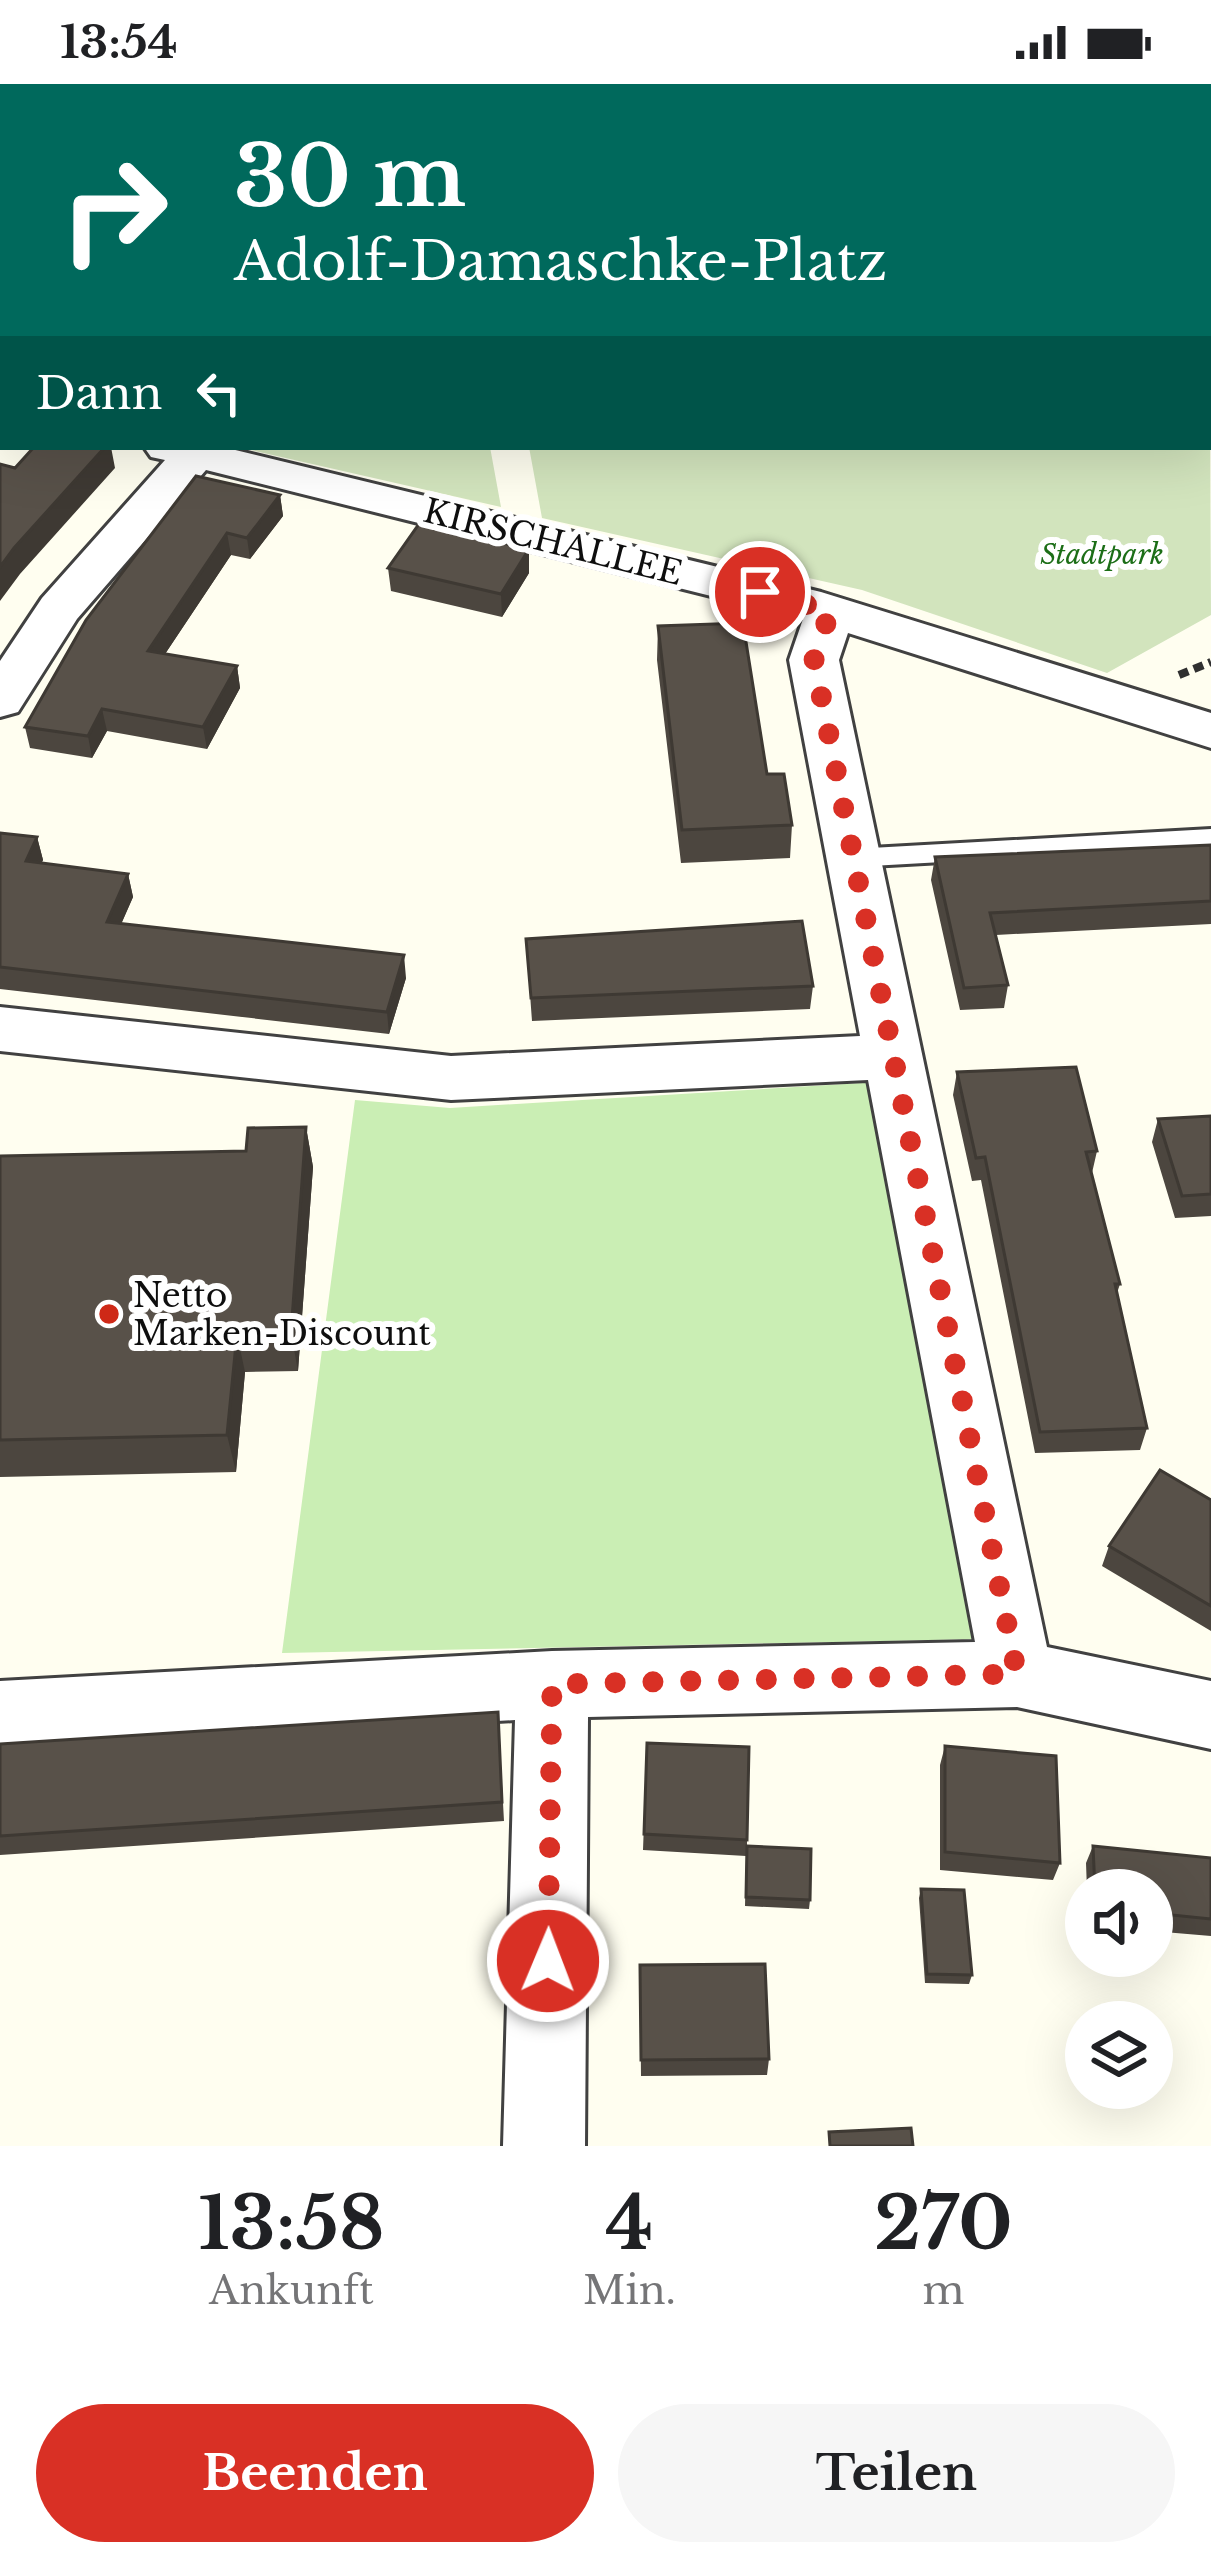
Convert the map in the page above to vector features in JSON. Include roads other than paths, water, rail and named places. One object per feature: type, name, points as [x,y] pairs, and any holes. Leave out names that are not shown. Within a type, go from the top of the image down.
[{"type":"street","name":"KIRSCHALLEE","points":[[181,450],[830,611],[1211,731]]},
{"type":"street","points":[[0,700],[58,609],[181,450]]},
{"type":"street","points":[[830,611],[814,660],[1017,1674]]},
{"type":"street","points":[[0,1029],[451,1078],[892,1057]]},
{"type":"street","points":[[0,1715],[552,1684],[1017,1674],[1211,1715]]},
{"type":"street","points":[[544,2146],[552,1684]]},
{"type":"lane","points":[[853,858],[1211,838]]},
{"type":"place","name":"Netto Marken-Discount","points":[[109,1314]]},
{"type":"park label","name":"Stadtpark","points":[[1102,554]]}]
